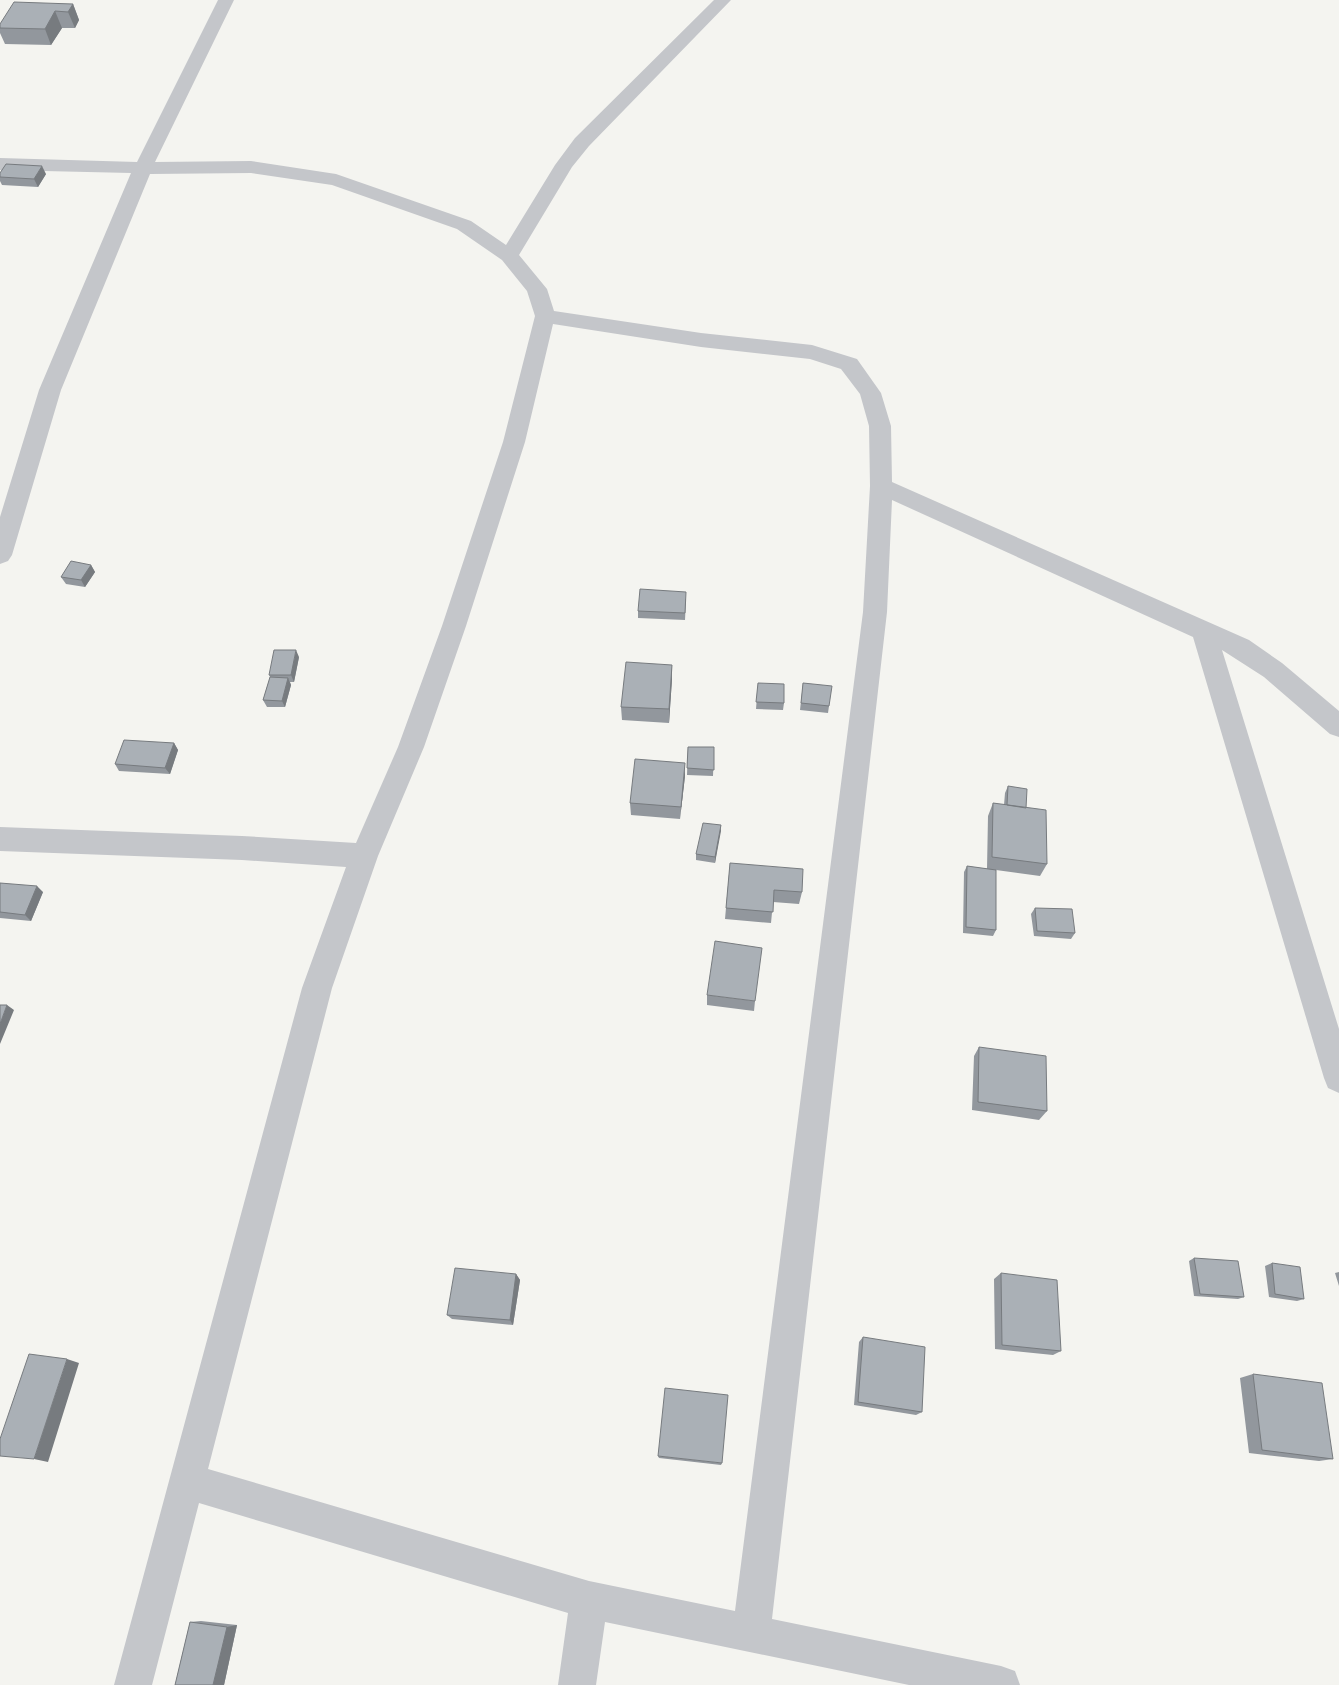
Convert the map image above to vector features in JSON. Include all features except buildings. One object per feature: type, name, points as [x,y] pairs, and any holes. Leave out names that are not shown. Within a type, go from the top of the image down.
[{"type":"street","points":[[0,555],[50,390],[143,168],[226,0]]},
{"type":"street","points":[[509,256],[564,165],[582,142],[723,0]]},
{"type":"street","points":[[0,164],[143,168],[251,168],[336,180],[464,225],[509,256],[537,289],[545,316],[514,442],[454,626],[411,747],[364,856],[317,988],[133,1685]]},
{"type":"street","points":[[545,316],[701,340],[812,352],[849,364],[870,393],[880,426],[881,486],[874,622],[751,1633]]},
{"type":"street","points":[[881,486],[1240,648],[1339,726]]},
{"type":"street","points":[[1204,632],[1339,1078]]},
{"type":"street","points":[[0,839],[242,848],[364,856]]},
{"type":"street","points":[[187,1481],[589,1600],[1001,1685]]},
{"type":"street","points":[[577,1685],[589,1600]]}]
